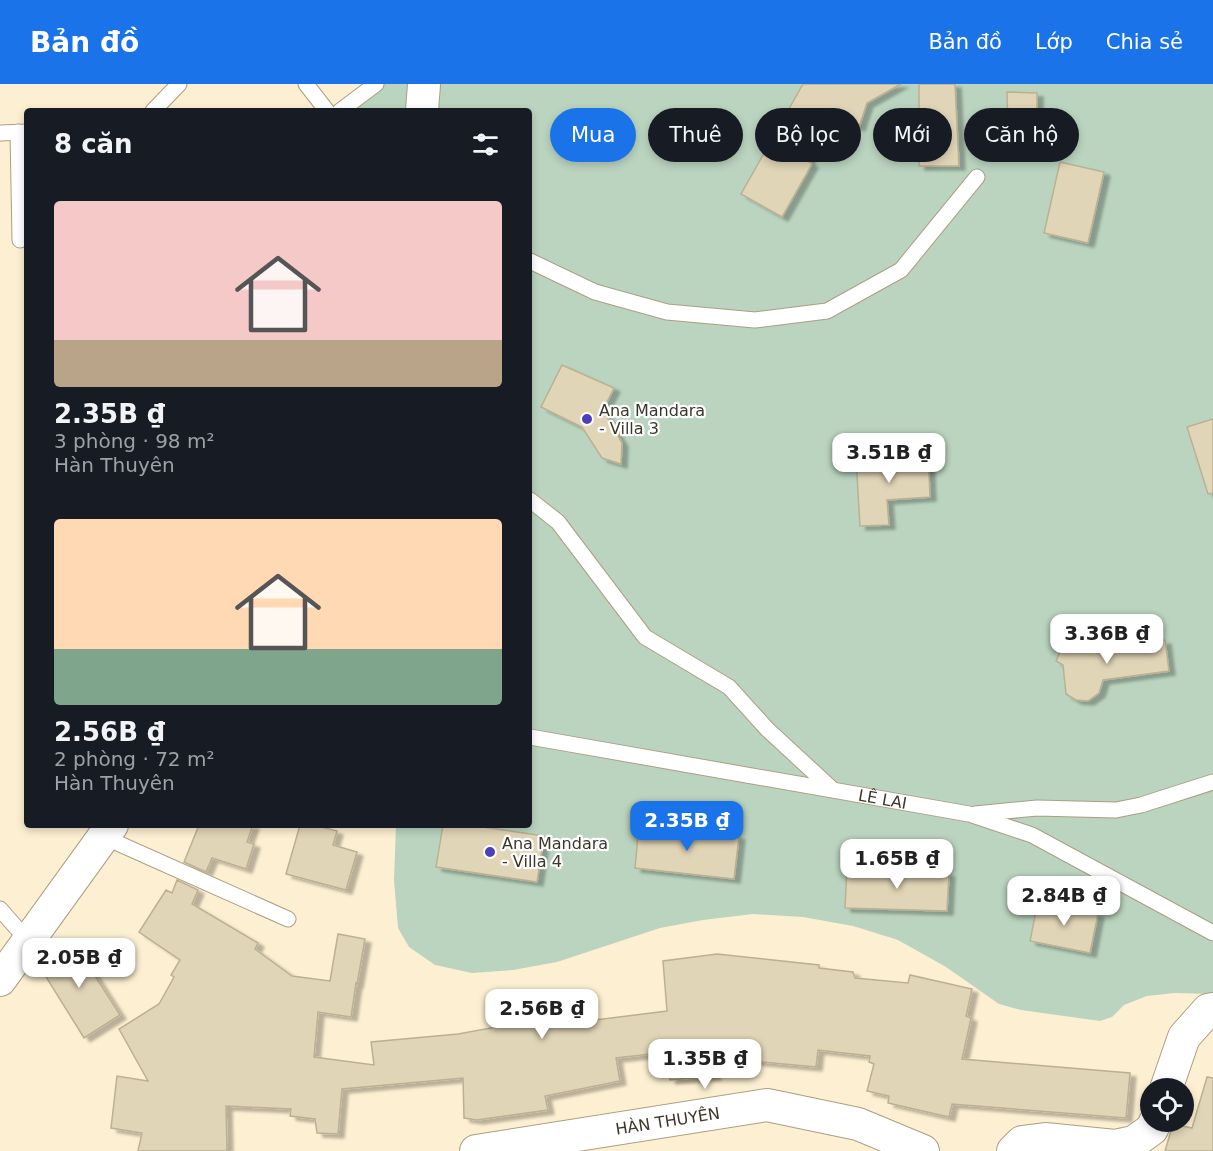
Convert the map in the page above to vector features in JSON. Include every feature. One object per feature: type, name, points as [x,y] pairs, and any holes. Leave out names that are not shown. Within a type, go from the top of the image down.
[{"type":"street","points":[[422,108],[424,84]]},
{"type":"street","points":[[0,980],[108,831]]},
{"type":"street","points":[[1170,1078],[1184,1037],[1208,1010],[1213,1009]]},
{"type":"street","name":"HÀN THUYÊN","points":[[476,1151],[767,1105],[858,1124],[923,1151]]},
{"type":"street","points":[[1013,1151],[1022,1142],[1045,1139],[1115,1146],[1134,1142],[1148,1132]]},
{"type":"lane","points":[[156,108],[180,84]]},
{"type":"lane","points":[[306,84],[325,108]]},
{"type":"lane","points":[[344,108],[376,84]]},
{"type":"lane","points":[[0,133],[23,132],[20,240]]},
{"type":"lane","points":[[532,262],[596,292],[667,312],[755,320],[827,311],[901,270],[977,177]]},
{"type":"lane","points":[[532,502],[558,522],[645,637],[729,687],[767,729],[832,789]]},
{"type":"lane","name":"LÊ LAI","points":[[532,737],[969,814],[1032,835],[1213,933]]},
{"type":"lane","points":[[969,814],[1037,808],[1116,810],[1141,806],[1213,782]]},
{"type":"lane","points":[[108,831],[288,919]]},
{"type":"lane","points":[[0,909],[28,941]]},
{"type":"green space","points":[[382,84],[1213,84],[1213,994],[1175,993],[1147,996],[1124,1005],[1112,1017],[1100,1021],[1021,1010],[999,1004],[946,967],[898,940],[853,926],[803,917],[753,914],[660,928],[557,962],[513,970],[472,973],[435,965],[409,947],[398,928],[394,880],[396,828],[532,828],[532,108],[358,108]]},
{"type":"building","points":[[803,84],[901,84],[867,103],[861,121],[861,108],[789,108]]},
{"type":"building","points":[[919,84],[955,84],[959,166],[919,166],[919,162],[952,162],[952,108],[919,108]]},
{"type":"building","points":[[1007,92],[1037,93],[1037,108],[1007,108]]},
{"type":"building","points":[[759,162],[809,162],[812,164],[782,217],[741,194]]},
{"type":"building","points":[[1060,162],[1104,172],[1088,243],[1044,233]]},
{"type":"building","name":"Ana Mandara - Villa 3","points":[[562,365],[614,388],[603,410],[622,443],[621,464],[602,458],[582,427],[541,407]]},
{"type":"building","points":[[1213,419],[1213,493],[1208,494],[1187,427]]},
{"type":"building","points":[[928,454],[930,497],[887,500],[889,525],[860,526],[856,458]]},
{"type":"building","points":[[1068,634],[1100,649],[1165,640],[1169,671],[1103,680],[1099,693],[1088,701],[1076,700],[1066,694],[1063,665],[1056,661]]},
{"type":"building","points":[[639,825],[739,836],[734,879],[635,868]]},
{"type":"building","points":[[198,828],[252,828],[247,842],[254,844],[246,869],[212,858],[206,872],[184,862]]},
{"type":"building","points":[[299,828],[326,828],[337,831],[333,845],[357,852],[346,890],[286,874]]},
{"type":"building","name":"Ana Mandara - Villa 4","points":[[442,828],[489,828],[544,836],[537,882],[436,867]]},
{"type":"building","points":[[847,869],[949,873],[947,911],[845,908]]},
{"type":"building","points":[[177,880],[198,890],[192,904],[258,943],[255,949],[292,976],[330,981],[338,934],[365,939],[351,1017],[318,1012],[314,1057],[374,1065],[371,1042],[458,1034],[530,1021],[531,1025],[578,1016],[579,1022],[667,1011],[663,961],[717,954],[819,965],[819,968],[853,972],[855,978],[908,983],[910,975],[972,989],[966,1016],[971,1018],[962,1059],[1130,1073],[1126,1118],[952,1104],[949,1117],[888,1103],[889,1096],[867,1091],[874,1064],[869,1062],[870,1056],[818,1050],[816,1067],[712,1059],[715,1076],[670,1080],[668,1052],[616,1058],[620,1081],[545,1096],[548,1110],[477,1120],[464,1118],[463,1078],[342,1089],[338,1134],[317,1133],[315,1119],[290,1116],[291,1109],[226,1106],[227,1151],[138,1151],[142,1133],[111,1128],[117,1076],[148,1081],[119,1029],[159,1004],[174,977],[171,975],[180,960],[139,932],[166,890],[172,893]]},
{"type":"building","points":[[1038,901],[1098,914],[1090,953],[1030,941]]},
{"type":"building","points":[[72,940],[120,1015],[84,1038],[38,964]]},
{"type":"building","points":[[1207,1077],[1213,1078],[1213,1151],[1165,1151],[1171,1132],[1194,1132],[1194,1121]]},
{"type":"place","name":"Ana Mandara - Villa 3","points":[[587,419]]},
{"type":"place","name":"Ana Mandara - Villa 4","points":[[490,852]]}]
